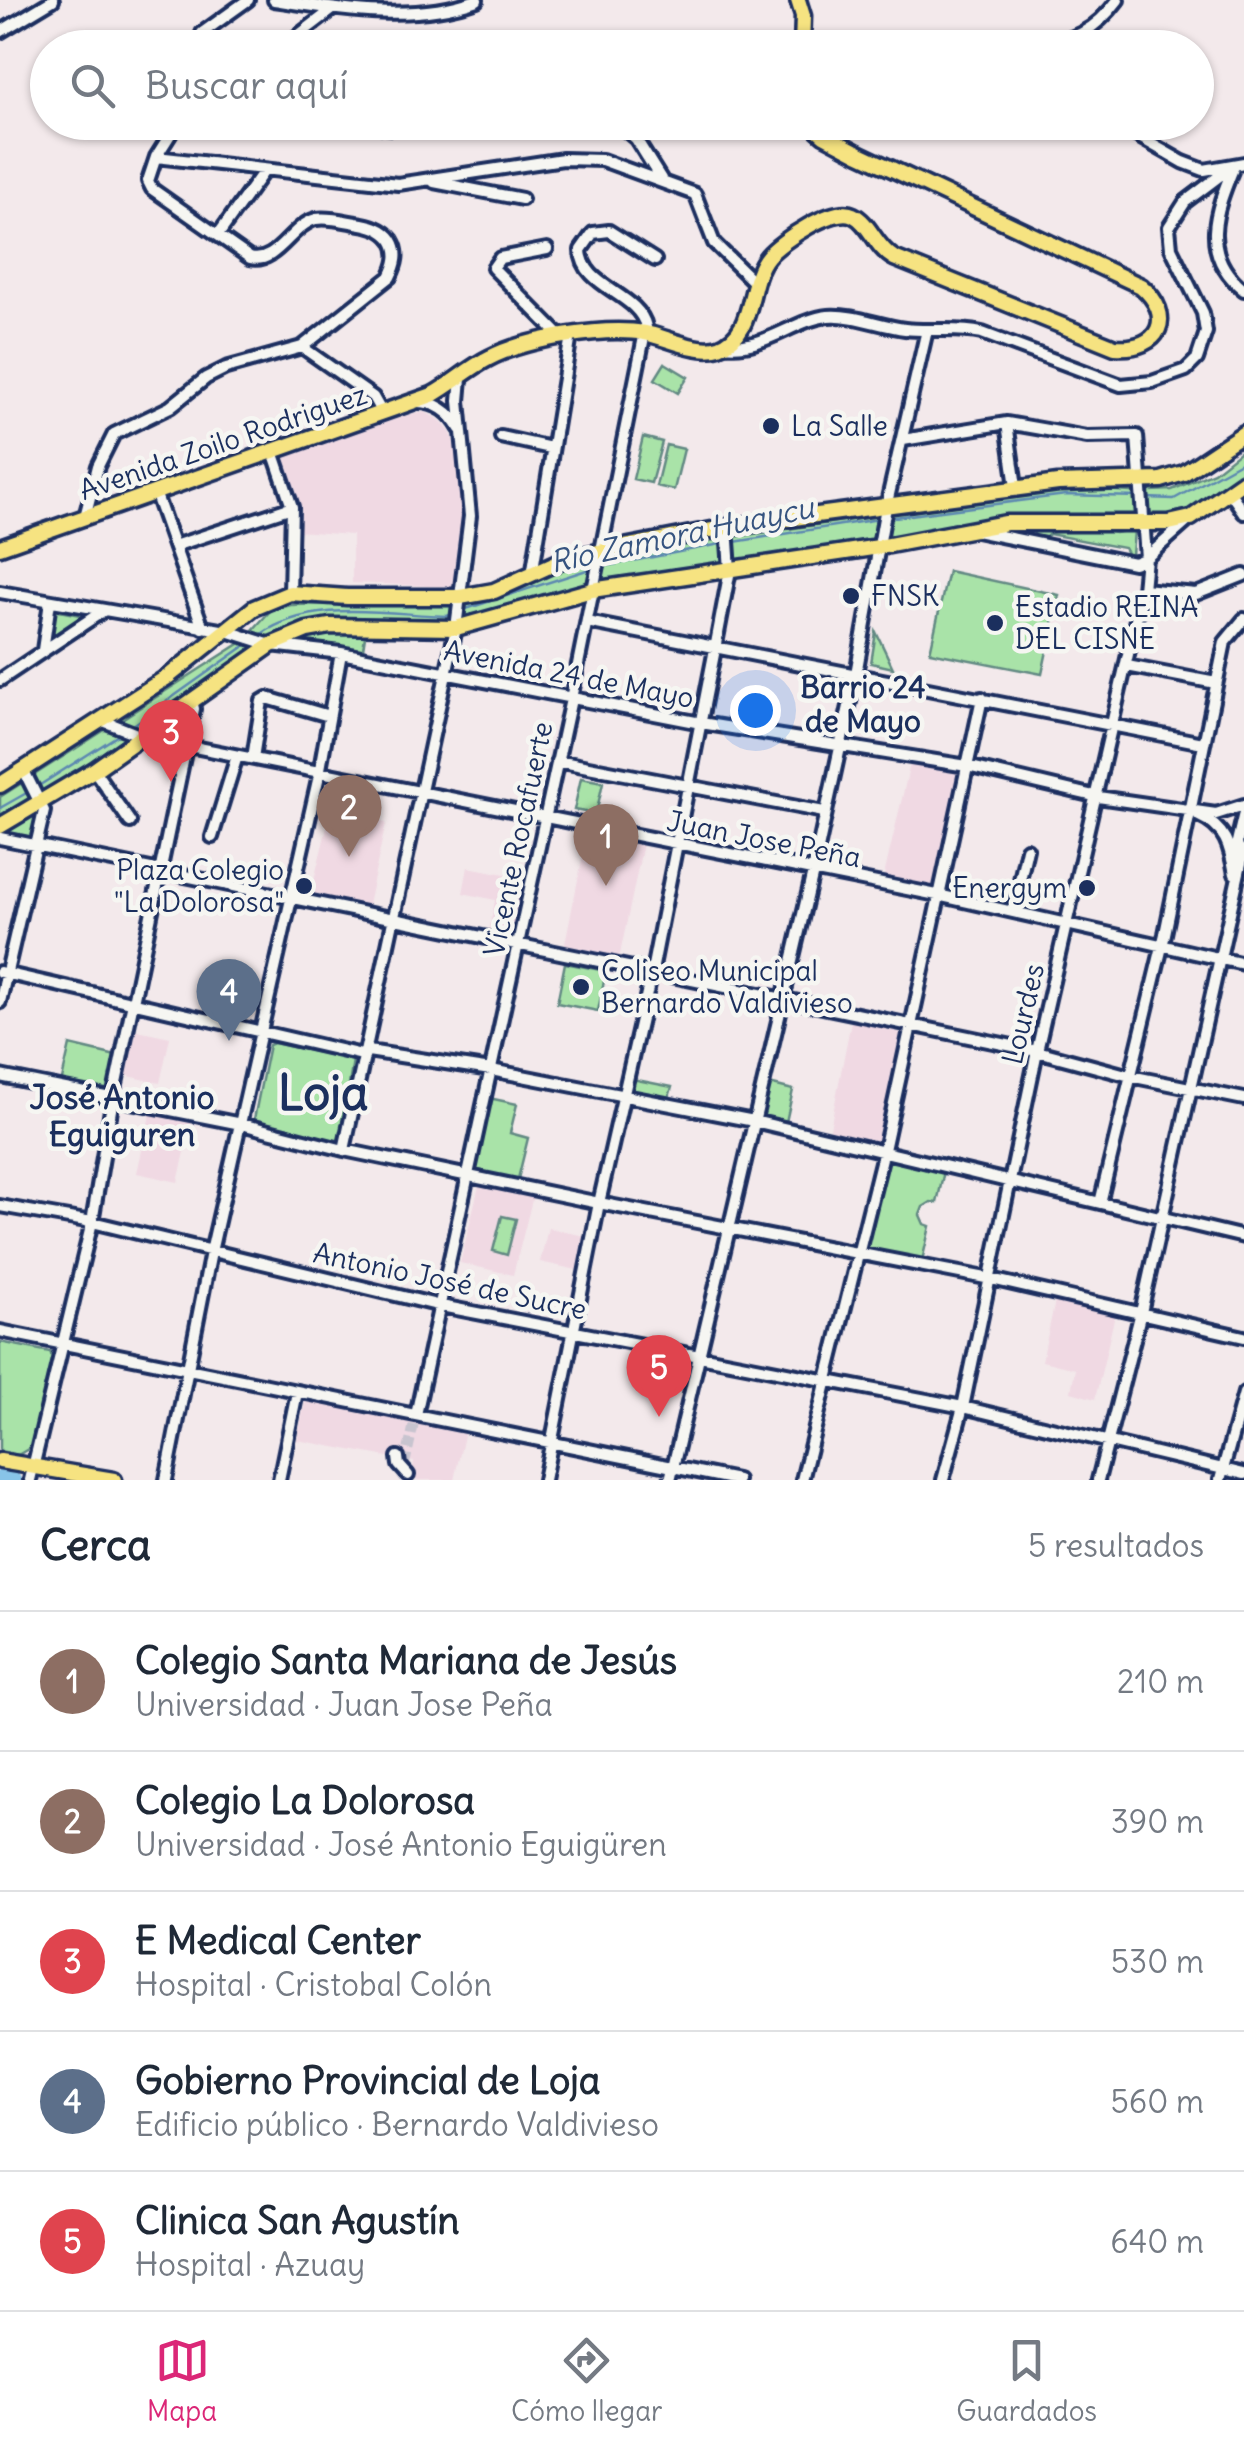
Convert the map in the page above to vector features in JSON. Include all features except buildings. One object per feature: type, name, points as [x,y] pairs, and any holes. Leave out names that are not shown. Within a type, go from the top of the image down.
[{"type":"main road","points":[[798,0],[803,30]]},
{"type":"main road","points":[[724,345],[744,324],[767,257],[822,218],[850,213],[859,219],[876,244],[894,258],[1115,347],[1138,346],[1150,340],[1161,322],[1156,302],[1141,286],[833,140]]},
{"type":"main road","name":"Avenida Zoilo Rodriguez","points":[[0,548],[413,402],[494,356],[566,336],[644,333],[711,349],[724,345]]},
{"type":"main road","points":[[0,785],[105,722],[254,608],[290,593],[460,597],[494,590],[567,558],[727,530],[886,511],[1058,483],[1141,486],[1184,473],[1244,432]]},
{"type":"main road","points":[[0,826],[94,770],[271,645],[300,632],[330,626],[456,628],[592,590],[1006,523],[1143,519],[1169,523],[1191,518],[1244,480]]},
{"type":"main road","points":[[0,1461],[32,1472],[114,1480]]},
{"type":"street","points":[[0,32],[53,0]]},
{"type":"street","points":[[206,30],[248,0]]},
{"type":"street","points":[[274,0],[387,13],[477,0]]},
{"type":"street","points":[[1089,30],[1102,22],[1118,0]]},
{"type":"street","points":[[306,30],[333,9]]},
{"type":"street","points":[[85,517],[98,466],[114,434],[170,408],[206,378],[226,368],[302,347],[390,278],[396,266],[392,240],[379,228],[316,220],[298,228],[268,256],[250,258],[152,189],[148,182],[156,156],[166,140]]},
{"type":"street","points":[[637,140],[662,180]]},
{"type":"street","points":[[1146,140],[1204,170],[1239,164]]},
{"type":"street","points":[[156,156],[398,184],[563,159],[614,162],[698,197],[714,244],[756,284]]},
{"type":"street","points":[[1239,164],[1220,206],[1215,252],[1221,267],[1244,290]]},
{"type":"street","points":[[724,345],[778,336],[818,318],[833,316],[927,330],[969,330],[1121,385],[1152,382],[1186,370],[1197,359],[1206,332],[1202,313],[1171,248],[1169,226],[1186,202],[1239,164]]},
{"type":"street","points":[[218,234],[264,171]]},
{"type":"street","points":[[424,180],[522,199]]},
{"type":"street","points":[[644,333],[645,320],[588,271],[581,250],[593,234],[609,231],[655,260]]},
{"type":"street","points":[[532,575],[566,336],[492,268],[500,258],[547,249]]},
{"type":"street","points":[[670,1480],[840,747],[879,544],[927,330]]},
{"type":"street","name":"Vicente Rocafuerte","points":[[418,1416],[571,699],[644,333]]},
{"type":"street","points":[[302,347],[373,397],[382,413]]},
{"type":"street","points":[[344,1150],[456,628],[470,497],[461,430],[461,378]]},
{"type":"street","points":[[413,402],[438,406],[454,418],[461,430]]},
{"type":"street","points":[[903,440],[1008,423],[1016,488]]},
{"type":"street","name":"Lourdes","points":[[942,1480],[963,1406],[1037,1051],[1114,726],[1146,558],[1136,436],[1087,437],[1008,423]]},
{"type":"street","points":[[502,437],[550,448]]},
{"type":"street","points":[[273,452],[292,507],[290,593]]},
{"type":"street","points":[[155,492],[204,628]]},
{"type":"street","points":[[1228,492],[1244,513]]},
{"type":"street","points":[[174,546],[292,507]]},
{"type":"street","points":[[970,530],[1134,563],[1146,558],[1191,518]]},
{"type":"street","points":[[544,1480],[701,722],[730,566],[727,530]]},
{"type":"street","points":[[1143,589],[1196,594],[1244,575]]},
{"type":"street","name":"Avenida 24 de Mayo","points":[[0,592],[226,631],[271,645],[341,653],[571,699],[967,766],[1098,797],[1223,814],[1244,805]]},
{"type":"street","points":[[43,650],[50,602]]},
{"type":"street","points":[[0,680],[102,612]]},
{"type":"street","points":[[1100,1203],[1162,946],[1226,642],[1244,619]]},
{"type":"street","points":[[586,622],[1202,743]]},
{"type":"street","points":[[166,1480],[211,1252],[263,1032],[341,653]]},
{"type":"street","points":[[1127,666],[1216,683]]},
{"type":"street","points":[[253,758],[262,701],[268,698],[329,716]]},
{"type":"street","points":[[802,1480],[884,1150],[982,698]]},
{"type":"street","points":[[32,1472],[92,1222],[112,1098],[162,874],[194,709],[192,701]]},
{"type":"street","name":"Juan Jose Peña","points":[[105,722],[140,736],[546,816],[676,846],[942,896],[1244,964]]},
{"type":"street","points":[[212,836],[237,756]]},
{"type":"street","points":[[557,761],[824,812]]},
{"type":"street","points":[[94,770],[130,822]]},
{"type":"street","points":[[0,1002],[3,973],[44,811],[24,771]]},
{"type":"street","points":[[1189,812],[1223,832],[1236,878]]},
{"type":"street","points":[[1098,1480],[1220,958],[1242,854],[1237,847],[1244,813]]},
{"type":"street","points":[[0,838],[1037,1051],[1130,1076],[1244,1099]]},
{"type":"street","points":[[1013,911],[1028,850]]},
{"type":"street","points":[[3,973],[362,1055],[368,1051],[491,1070],[754,1121],[1161,1219],[1244,1235]]},
{"type":"street","points":[[0,1076],[241,1124],[344,1150],[599,1203],[991,1279],[1244,1336]]},
{"type":"street","name":"Antonio José de Sucre","points":[[0,1206],[92,1222],[441,1306],[963,1406],[1222,1474],[1244,1474]]},
{"type":"street","points":[[0,1332],[736,1480]]},
{"type":"street","points":[[279,1480],[297,1392]]},
{"type":"street","points":[[1222,1474],[1244,1393]]},
{"type":"shaded area","points":[[425,412],[440,420],[451,433],[460,463],[464,514],[453,587],[352,583],[352,535],[297,531],[296,495],[282,456]]},
{"type":"shaded area","points":[[910,764],[960,772],[938,890],[883,880]]},
{"type":"shaded area","points":[[331,811],[386,823],[367,909],[294,892],[297,877],[314,880]]},
{"type":"shaded area","points":[[588,831],[643,844],[619,959],[564,948]]},
{"type":"shaded area","points":[[468,867],[527,878],[513,941],[488,936],[495,900],[463,893]]},
{"type":"shaded area","points":[[851,1021],[903,1033],[879,1144],[829,1134]]},
{"type":"shaded area","points":[[128,1028],[170,1037],[160,1083],[119,1074]]},
{"type":"shaded area","points":[[151,1110],[193,1118],[178,1182],[137,1173]]},
{"type":"shaded area","points":[[479,1186],[533,1196],[513,1275],[460,1263]]},
{"type":"shaded area","points":[[548,1228],[589,1237],[582,1271],[540,1262]]},
{"type":"shaded area","points":[[1055,1301],[1115,1315],[1095,1399],[1071,1392],[1075,1369],[1042,1361]]},
{"type":"shaded area","points":[[305,1401],[465,1431],[454,1480],[411,1480],[414,1462],[297,1440]]},
{"type":"green space","points":[[665,363],[688,377],[678,393],[655,379]]},
{"type":"green space","points":[[643,437],[662,442],[651,483],[633,479]]},
{"type":"green space","points":[[666,445],[684,449],[674,490],[656,486]]},
{"type":"green space","points":[[1244,448],[1244,471],[1189,511],[1162,518],[1017,516],[780,556],[448,625],[327,618],[298,627],[106,755],[0,817],[0,797],[242,642],[271,610],[291,605],[452,605],[484,599],[565,568],[721,539],[1070,487],[1130,492],[1172,490],[1214,472]]},
{"type":"green space","points":[[1034,527],[1083,527],[1115,533],[1134,530],[1132,555],[1124,548],[1049,534],[1043,540],[1034,538]]},
{"type":"green space","name":"Estadio REINA DEL CISNE","points":[[948,571],[1059,595],[1042,674],[930,652]]},
{"type":"green space","points":[[54,610],[80,615],[81,621],[55,638],[49,636]]},
{"type":"green space","points":[[366,630],[362,655],[304,644],[301,639]]},
{"type":"green space","points":[[876,632],[893,668],[871,663]]},
{"type":"green space","points":[[581,778],[603,782],[596,814],[574,810]]},
{"type":"green space","points":[[32,813],[37,819],[32,842],[2,832]]},
{"type":"green space","name":"Coliseo Municipal Bernardo Valdivieso","points":[[565,963],[606,971],[598,1011],[557,1003]]},
{"type":"green space","points":[[70,1045],[116,1056],[107,1095],[61,1084]]},
{"type":"green space","points":[[269,1045],[353,1060],[340,1142],[336,1145],[253,1124]]},
{"type":"green space","points":[[632,1079],[672,1087],[668,1101],[628,1093]]},
{"type":"green space","points":[[765,1083],[793,1090],[786,1122],[757,1116]]},
{"type":"green space","points":[[489,1098],[517,1104],[510,1133],[528,1138],[517,1183],[474,1173]]},
{"type":"green space","points":[[888,1158],[944,1171],[937,1203],[923,1207],[920,1215],[924,1224],[930,1226],[922,1261],[866,1248]]},
{"type":"green space","points":[[502,1216],[516,1219],[507,1255],[493,1251]]},
{"type":"green space","points":[[0,1342],[50,1352],[53,1358],[33,1446],[18,1455],[0,1451]]},
{"type":"waterway","name":"Río Zamora Huaycu","points":[[1146,498],[1174,499],[1244,460]]},
{"type":"waterway","name":"Río Zamora Huaycu","points":[[887,518],[1066,495],[1138,497]]},
{"type":"waterway","name":"Río Zamora Huaycu","points":[[734,542],[879,519]]},
{"type":"waterway","name":"Río Zamora Huaycu","points":[[601,567],[726,543]]},
{"type":"waterway","name":"Río Zamora Huaycu","points":[[463,610],[593,568]]},
{"type":"waterway","name":"Río Zamora Huaycu","points":[[260,635],[280,623],[326,612],[447,616],[456,613]]},
{"type":"waterway","name":"Río Zamora Huaycu","points":[[129,728],[249,643]]},
{"type":"waterway","name":"Río Zamora Huaycu","points":[[37,787],[123,732]]},
{"type":"waterway","name":"Río Zamora Huaycu","points":[[0,808],[30,791]]},
{"type":"waterway","points":[[0,1478],[14,1480]]},
{"type":"tunnel","points":[[405,1464],[416,1415]]},
{"type":"place","name":"La Salle","points":[[771,426]]},
{"type":"place","name":"FNSK","points":[[851,596]]},
{"type":"place","name":"Estadio REINA DEL CISNE","points":[[995,623]]},
{"type":"place","name":"E Medical Center","points":[[171,782]]},
{"type":"place","name":"Colegio La Dolorosa","points":[[349,857]]},
{"type":"place","name":"Plaza Colegio \"La Dolorosa\"","points":[[304,886]]},
{"type":"place","name":"Colegio Santa Mariana de Jesús","points":[[606,886]]},
{"type":"place","name":"Energym","points":[[1087,888]]},
{"type":"place","name":"Coliseo Municipal Bernardo Valdivieso","points":[[581,987]]},
{"type":"place","name":"Gobierno Provincial de Loja","points":[[229,1041]]},
{"type":"place","name":"Clinica San Agustín","points":[[659,1417]]},
{"type":"district","name":"Barrio 24 de Mayo","points":[[863,705]]},
{"type":"district","name":"Loja","points":[[323,1093]]},
{"type":"district","name":"José Antonio Eguiguren","points":[[122,1116]]}]
